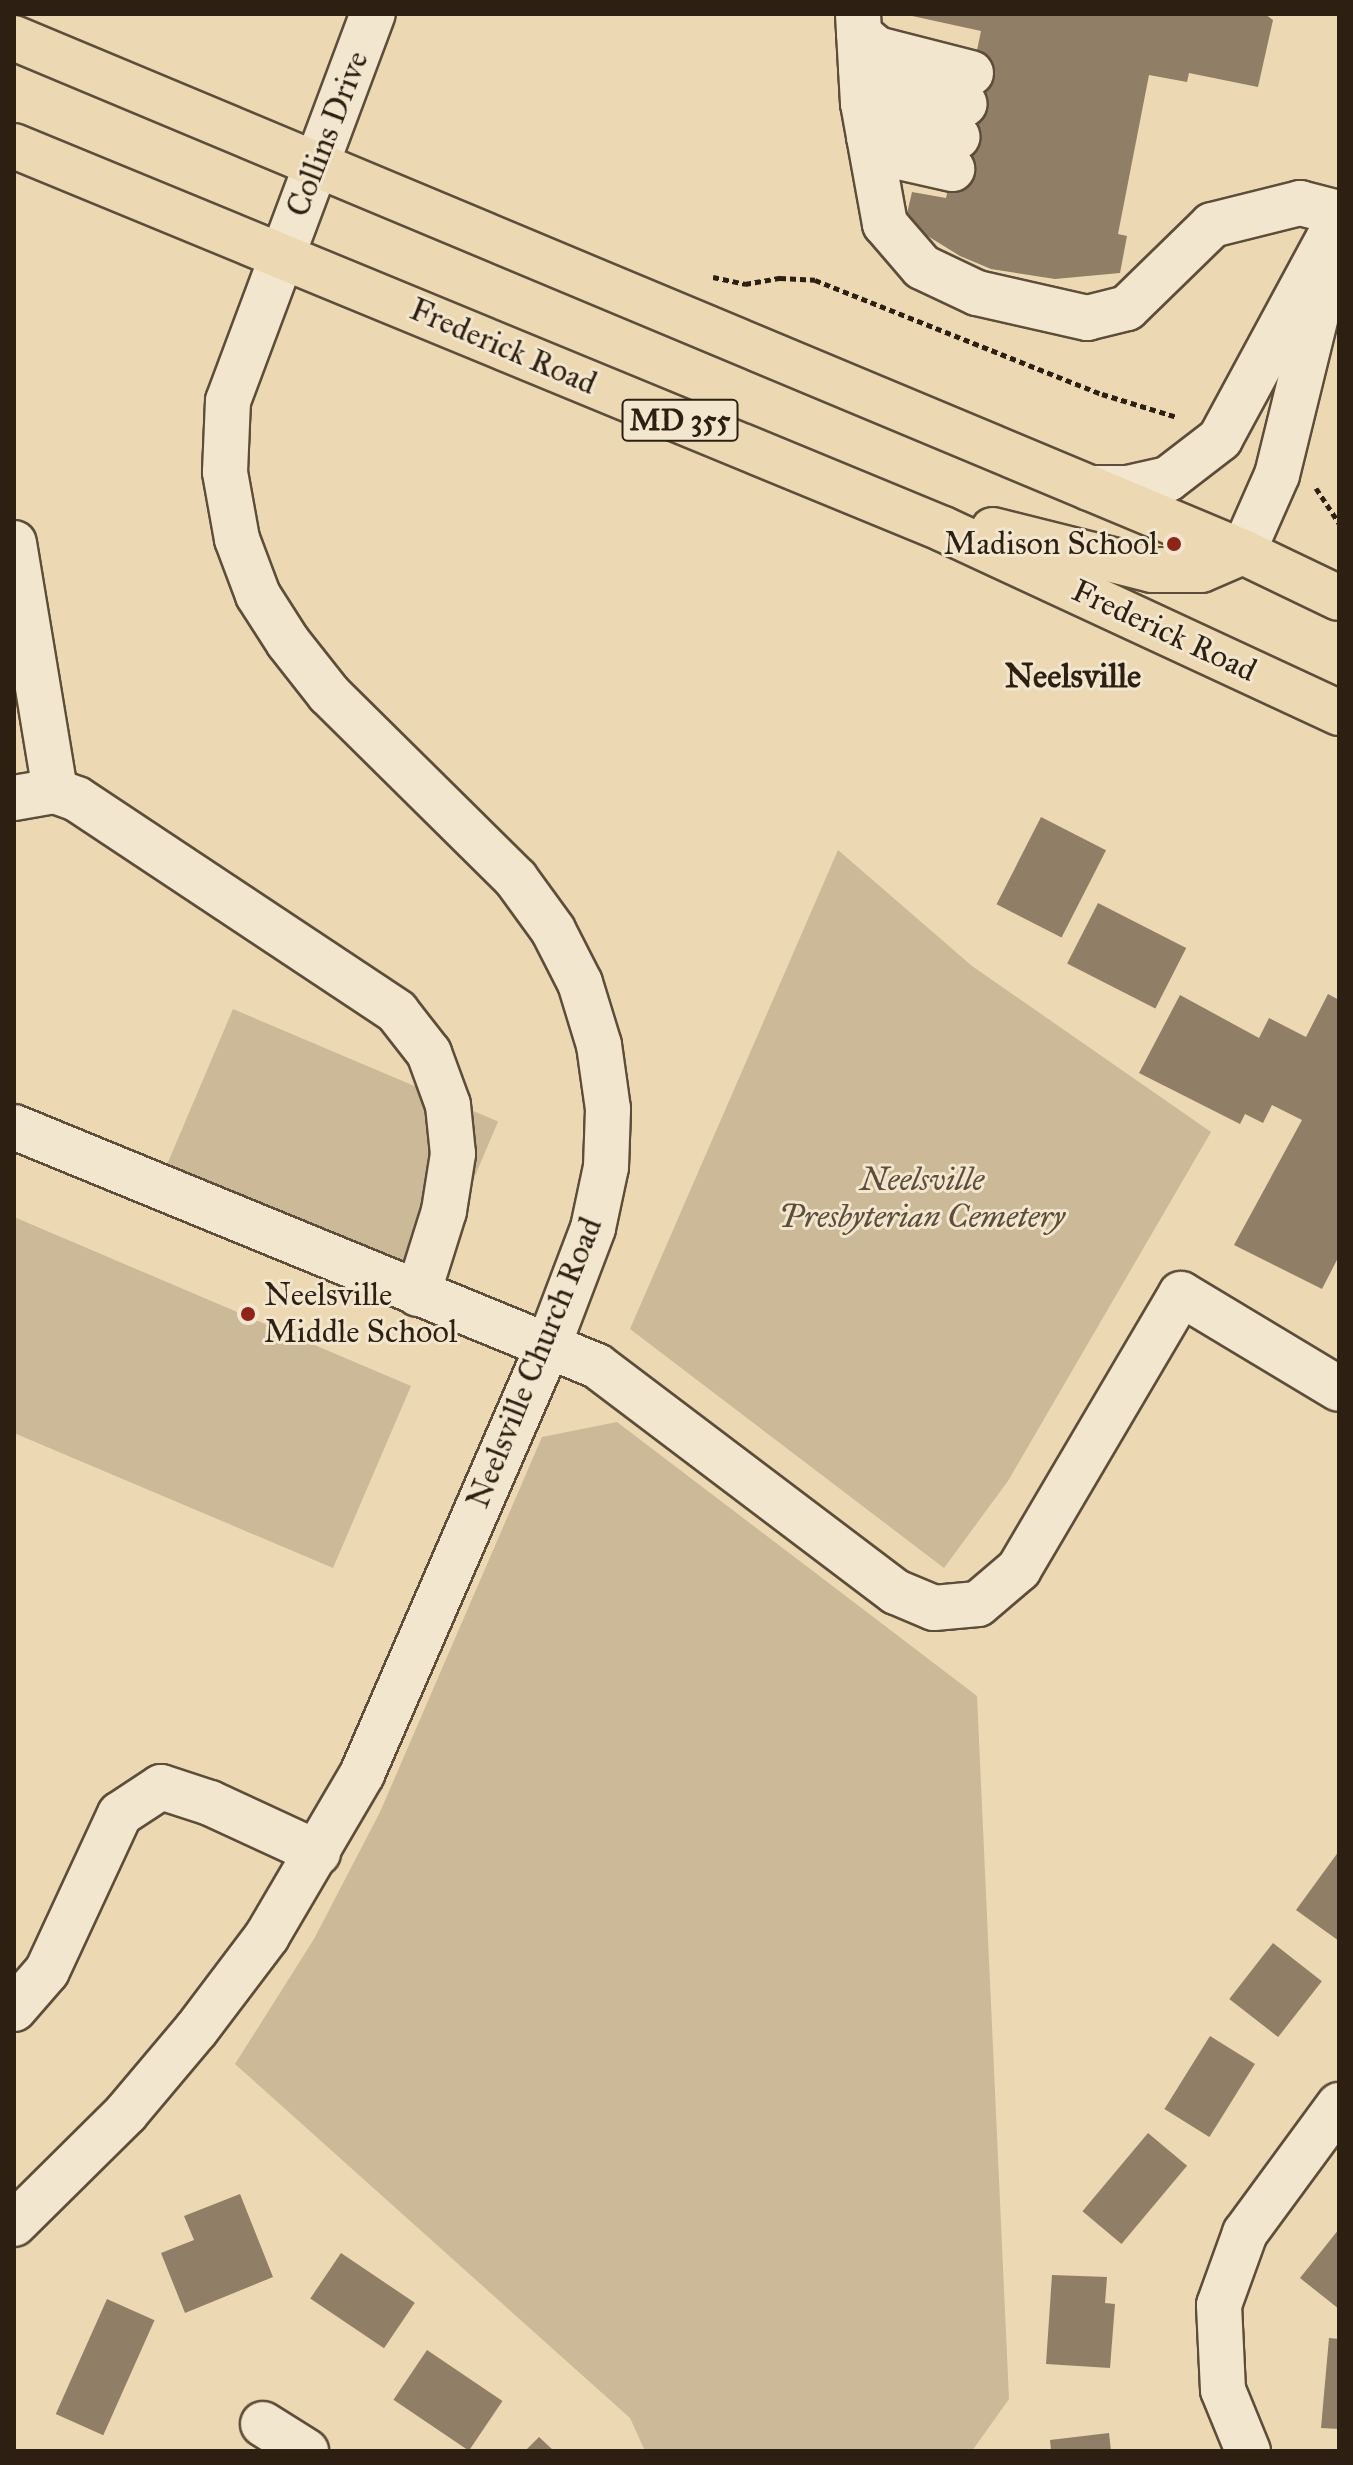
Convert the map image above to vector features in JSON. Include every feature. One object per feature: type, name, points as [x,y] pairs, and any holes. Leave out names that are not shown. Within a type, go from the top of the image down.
[{"type":"main road","points":[[14,38],[319,162],[1243,552],[1339,598]]},
{"type":"main road","name":"Frederick Road","points":[[14,146],[943,529],[1339,713]]},
{"type":"main road","points":[[943,529],[1000,530],[1152,570],[1201,570],[1243,552]]},
{"type":"street","name":"Collins Drive","points":[[282,255],[373,14]]},
{"type":"street","points":[[862,72],[879,117],[961,121],[877,49],[862,72],[885,224],[922,267],[977,293],[1087,318],[1127,308],[1212,225],[1300,203],[1339,219]]},
{"type":"street","points":[[1089,488],[1128,488],[1168,479],[1213,445],[1237,411],[1339,219]]},
{"type":"street","points":[[1243,552],[1277,475],[1339,219]]},
{"type":"street","name":"Neelsville Church Road","points":[[14,2224],[126,2113],[196,2030],[267,1936],[318,1853],[362,1774],[549,1344],[593,1228],[606,1167],[608,1109],[599,1045],[580,983],[553,930],[516,879],[329,694],[258,595],[237,539],[225,472],[228,401],[282,255]]},
{"type":"street","points":[[14,543],[34,795],[77,799],[397,1012],[429,1053],[448,1105],[453,1154],[444,1211],[418,1294]]},
{"type":"street","points":[[14,1127],[597,1366],[896,1592],[934,1608],[978,1604],[1019,1569],[1181,1294],[1339,1389]]},
{"type":"street","points":[[14,2009],[47,1971],[120,1814],[161,1787],[210,1803],[318,1853]]},
{"type":"street","points":[[1248,2451],[1223,2390],[1219,2305],[1245,2233],[1339,2105]]},
{"type":"street","points":[[263,2424],[306,2451]]},
{"type":"path","points":[[713,277],[745,284],[780,278],[815,280],[1102,394],[1201,425],[1213,445]]},
{"type":"path","points":[[1277,475],[1313,483],[1326,511],[1339,523]]},
{"type":"green space","name":"Neelsville Presbyterian Cemetery","points":[[838,850],[972,966],[1211,1132],[1008,1481],[944,1568],[630,1329]]},
{"type":"green space","points":[[233,1009],[498,1122],[429,1284],[164,1172]]},
{"type":"green space","points":[[14,1217],[411,1386],[333,1568],[14,1433]]},
{"type":"green space","points":[[617,1422],[977,1696],[1009,2399],[972,2451],[645,2451],[630,2418],[235,2064],[314,1939],[380,1812],[542,1437]]},
{"type":"building","points":[[903,14],[1265,14],[1273,20],[1258,87],[1189,73],[1187,82],[1149,75],[1118,234],[1127,236],[1120,273],[1055,279],[991,269],[960,256],[905,222],[912,192],[946,198],[981,31]]},
{"type":"building","points":[[1041,817],[1106,850],[1062,937],[997,904]]},
{"type":"building","points":[[1098,903],[1186,948],[1155,1009],[1067,964]]},
{"type":"building","points":[[1328,994],[1339,1000],[1339,1256],[1322,1289],[1234,1245],[1302,1120],[1272,1105],[1263,1123],[1245,1114],[1240,1124],[1139,1073],[1180,995],[1259,1038],[1269,1018],[1306,1037]]},
{"type":"building","points":[[1339,1851],[1339,1941],[1296,1910]]},
{"type":"building","points":[[1273,1943],[1322,1981],[1278,2037],[1229,1999]]},
{"type":"building","points":[[1210,2036],[1255,2064],[1209,2137],[1164,2109]]},
{"type":"building","points":[[1148,2133],[1187,2166],[1122,2244],[1082,2211]]},
{"type":"building","points":[[240,2194],[273,2277],[185,2313],[161,2253],[194,2240],[184,2216]]},
{"type":"building","points":[[1339,2229],[1339,2309],[1300,2278]]},
{"type":"building","points":[[341,2253],[415,2303],[384,2348],[310,2299]]},
{"type":"building","points":[[1052,2275],[1107,2277],[1105,2303],[1115,2304],[1110,2368],[1046,2364]]},
{"type":"building","points":[[107,2299],[155,2320],[103,2435],[56,2414]]},
{"type":"building","points":[[1329,2338],[1339,2339],[1339,2429],[1321,2428]]},
{"type":"building","points":[[427,2350],[502,2401],[469,2451],[393,2400]]},
{"type":"building","points":[[1109,2433],[1111,2451],[1051,2451],[1050,2440]]},
{"type":"building","points":[[539,2437],[554,2451],[525,2451]]},
{"type":"place","name":"Madison School","points":[[1174,544]]},
{"type":"place","name":"Neelsville Middle School","points":[[248,1314]]},
{"type":"district","name":"Neelsville","points":[[1073,676]]}]
